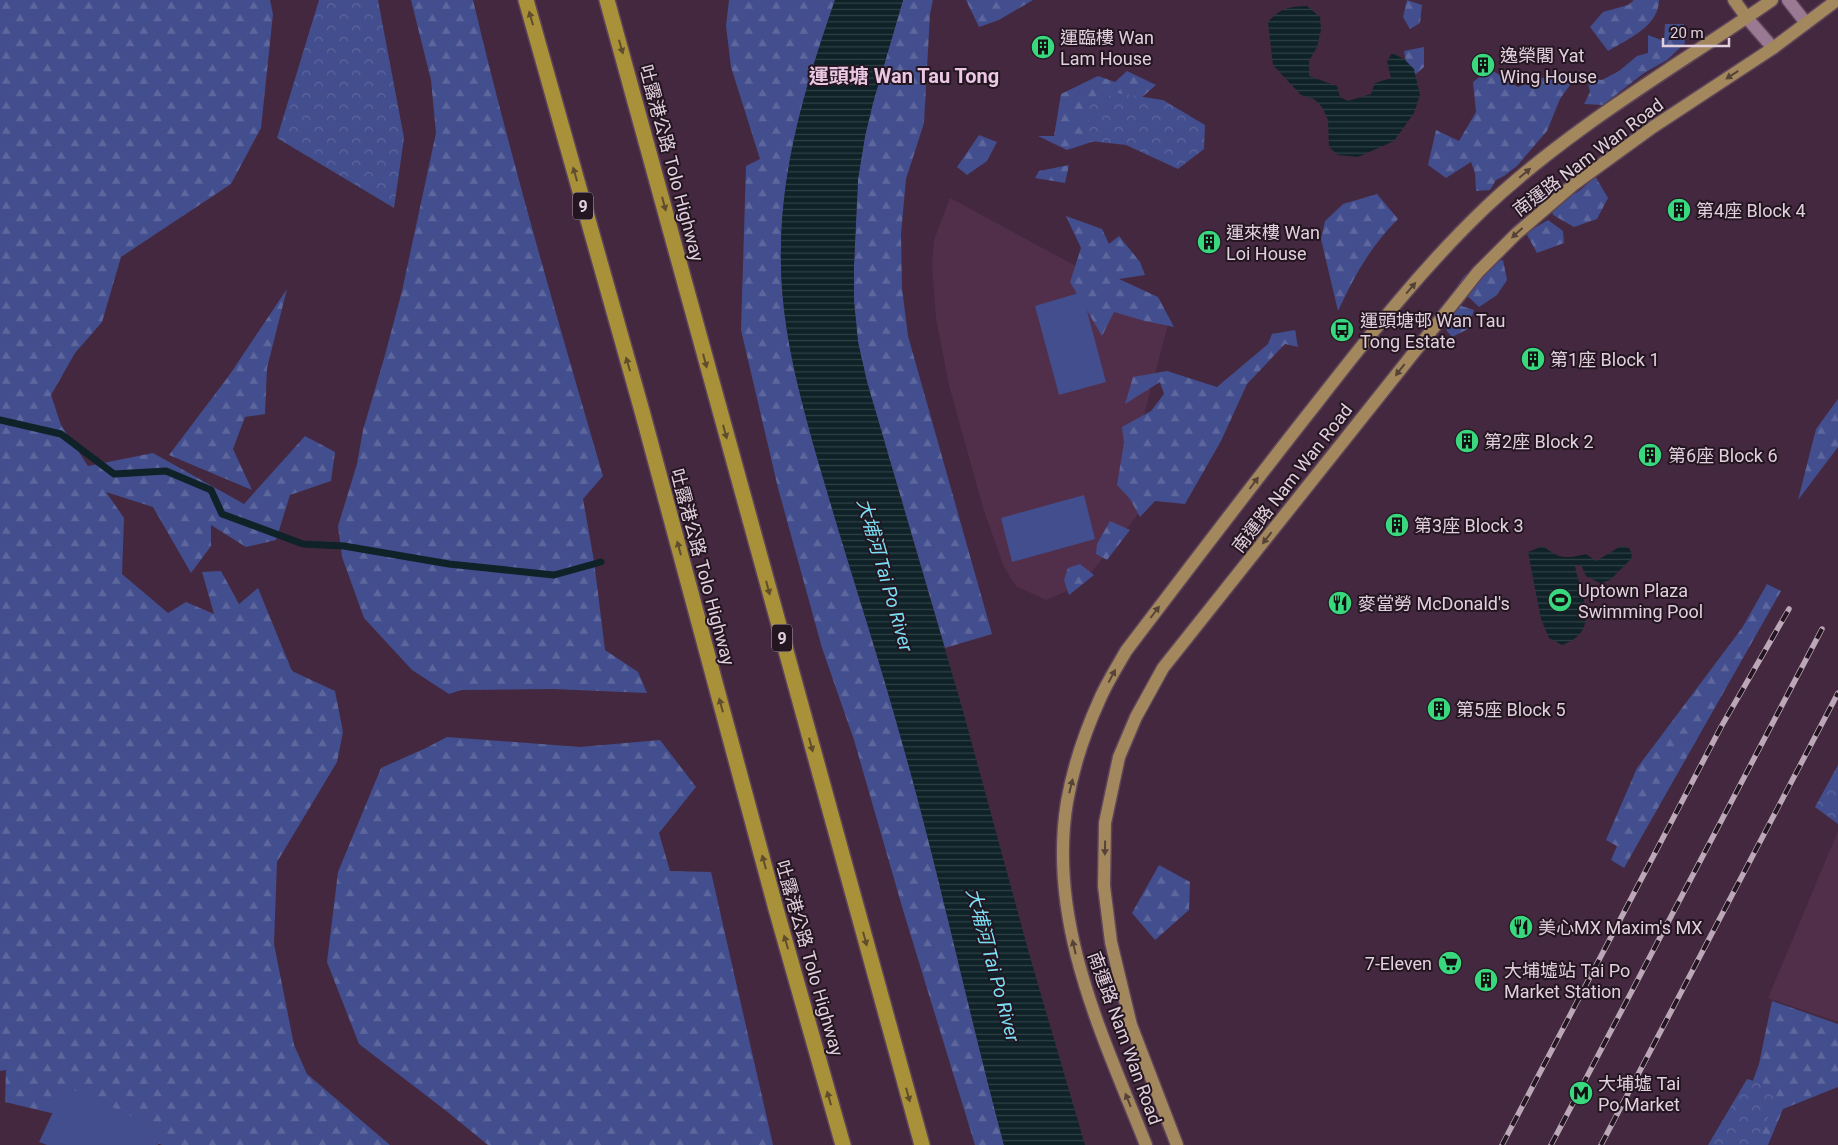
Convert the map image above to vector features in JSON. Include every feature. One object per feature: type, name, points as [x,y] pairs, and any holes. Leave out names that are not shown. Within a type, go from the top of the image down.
[{"type":"highway","name":"吐露港公路 Tolo Highway","points":[[526,0],[642,411],[776,909],[843,1145]]},
{"type":"highway","name":"吐露港公路 Tolo Highway","points":[[607,0],[645,132],[712,385],[922,1145]]},
{"type":"main road","points":[[1734,0],[1747,18]]},
{"type":"main road","name":"南運路 Nam Wan Road","points":[[1146,1145],[1086,990],[1068,923],[1063,879],[1063,835],[1067,801],[1075,771],[1099,701],[1117,667],[1126,651],[1372,333],[1446,248],[1486,207],[1524,173],[1564,142],[1679,61],[1772,0]]},
{"type":"main road","name":"南運路 Nam Wan Road","points":[[1177,1145],[1131,1025],[1111,942],[1104,886],[1106,823],[1119,757],[1141,708],[1163,668],[1478,272],[1516,234],[1573,185],[1653,127],[1773,48],[1837,0]]},
{"type":"street","points":[[1788,0],[1806,23]]},
{"type":"street","points":[[1747,18],[1773,48]]},
{"type":"shaded area","points":[[950,198],[1170,317],[1137,441],[1160,487],[1081,585],[1046,600],[1016,586],[1004,567],[984,511],[949,385],[936,318],[932,266],[934,240]]},
{"type":"shaded area","points":[[1838,831],[1838,1022],[1768,998]]},
{"type":"green space","points":[[0,0],[270,0],[273,14],[261,128],[231,184],[121,257],[102,322],[75,353],[51,395],[61,425],[88,466],[153,453],[244,504],[305,436],[335,452],[331,481],[290,495],[276,540],[246,547],[211,525],[211,546],[191,573],[153,507],[106,492],[124,518],[122,574],[168,613],[186,602],[214,614],[202,572],[221,571],[239,604],[258,588],[292,671],[335,691],[343,732],[337,762],[277,862],[274,944],[294,1045],[307,1074],[390,1145],[162,1145],[139,1134],[5,1102],[6,1070],[0,1071]]},
{"type":"green space","points":[[319,0],[378,0],[404,138],[394,208],[277,138]]},
{"type":"green space","points":[[411,0],[473,0],[519,179],[603,476],[583,499],[594,561],[605,650],[638,672],[647,693],[553,689],[461,690],[449,694],[412,670],[364,618],[342,557],[338,526],[357,464],[363,430],[402,291],[436,133],[431,80]]},
{"type":"green space","points":[[729,0],[835,0],[807,91],[786,185],[781,248],[781,278],[788,336],[800,395],[816,452],[916,792],[1004,1145],[975,1145],[903,910],[854,740],[822,648],[778,488],[741,330],[746,166],[760,159],[731,67],[726,26]]},
{"type":"green space","points":[[903,0],[933,0],[930,14],[924,123],[906,179],[901,234],[902,288],[908,336],[992,634],[945,648],[867,382],[858,342],[854,302],[858,179],[873,102]]},
{"type":"green space","points":[[966,0],[1033,0],[999,20],[979,27]]},
{"type":"green space","points":[[1407,0],[1422,5],[1420,23],[1410,29],[1403,17]]},
{"type":"green space","points":[[1634,0],[1659,0],[1658,9],[1654,17],[1641,31],[1608,51],[1590,27],[1603,12],[1628,5]]},
{"type":"green space","points":[[1665,24],[1684,24],[1685,43],[1667,60],[1644,73],[1603,105],[1584,104],[1590,92],[1587,78],[1602,80],[1619,71],[1637,56],[1648,53],[1648,35],[1664,41]]},
{"type":"green space","points":[[1424,47],[1424,67],[1409,80],[1404,51]]},
{"type":"green space","points":[[1490,69],[1518,87],[1540,78],[1577,75],[1560,99],[1547,131],[1517,166],[1496,180],[1490,190],[1476,191],[1475,173],[1471,162],[1446,178],[1428,165],[1436,130],[1459,141],[1476,112],[1473,82]]},
{"type":"green space","points":[[1127,71],[1156,85],[1126,111],[1110,136],[1067,150],[1038,136],[1054,136],[1061,94],[1098,76],[1115,82]]},
{"type":"green space","points":[[1117,93],[1163,100],[1205,125],[1204,149],[1178,169],[1126,145],[1090,141],[1088,103]]},
{"type":"green space","points":[[979,135],[997,142],[987,161],[967,175],[957,167]]},
{"type":"green space","points":[[1069,165],[1065,183],[1035,178],[1039,171]]},
{"type":"green space","points":[[1595,176],[1608,198],[1597,219],[1574,227],[1553,215],[1549,196],[1565,196],[1575,193]]},
{"type":"green space","points":[[1377,194],[1398,219],[1379,240],[1364,262],[1338,311],[1321,239],[1325,221],[1343,204]]},
{"type":"green space","points":[[1066,216],[1102,229],[1109,244],[1119,236],[1140,262],[1145,275],[1119,279],[1158,297],[1174,327],[1114,312],[1102,336],[1070,282],[1081,248]]},
{"type":"green space","points":[[1548,220],[1563,231],[1564,243],[1537,253],[1526,233]]},
{"type":"green space","points":[[1503,260],[1507,280],[1497,295],[1479,307],[1457,286],[1466,274],[1477,279],[1492,263]]},
{"type":"green space","points":[[287,289],[267,368],[265,414],[245,417],[233,449],[252,490],[169,455],[228,377]]},
{"type":"green space","points":[[1082,292],[1106,382],[1059,395],[1035,306]]},
{"type":"green space","points":[[1455,304],[1474,310],[1468,329],[1452,337],[1447,331],[1440,307]]},
{"type":"green space","points":[[1295,330],[1298,347],[1285,344],[1247,384],[1221,441],[1185,504],[1155,501],[1140,517],[1130,499],[1117,485],[1124,443],[1122,427],[1151,411],[1164,394],[1160,382],[1125,404],[1133,377],[1167,371],[1217,387],[1268,344],[1272,334]]},
{"type":"green space","points":[[1838,399],[1838,447],[1798,500],[1816,429]]},
{"type":"green space","points":[[1084,495],[1095,539],[1012,562],[1001,518]]},
{"type":"green space","points":[[1110,521],[1130,530],[1107,560],[1096,554],[1097,544]]},
{"type":"green space","points":[[1080,564],[1094,575],[1069,595],[1064,580],[1068,568]]},
{"type":"green space","points":[[1767,584],[1781,591],[1624,868],[1611,860],[1617,846],[1606,840],[1637,768],[1742,628]]},
{"type":"green space","points":[[447,737],[580,747],[660,740],[696,787],[659,833],[670,871],[711,872],[773,1145],[488,1145],[359,1044],[327,962],[338,872],[381,768]]},
{"type":"green space","points":[[1838,765],[1838,824],[1815,807]]},
{"type":"green space","points":[[1159,865],[1190,882],[1189,910],[1155,940],[1132,913]]},
{"type":"green space","points":[[1772,1001],[1838,1024],[1838,1087],[1783,1109],[1768,1145],[1751,1145],[1739,1119],[1759,1064]]},
{"type":"green space","points":[[1747,1079],[1779,1088],[1758,1145],[1708,1145]]},
{"type":"green space","points":[[65,1086],[164,1131],[158,1145],[47,1145],[39,1142]]},
{"type":"water","name":"大埔河 Tai Po River","points":[[835,0],[903,0],[873,103],[858,179],[854,302],[858,342],[867,382],[963,711],[1030,957],[1085,1145],[1004,1145],[916,792],[800,395],[788,336],[781,278],[782,216],[791,153],[798,122],[815,60]]},
{"type":"water","points":[[1307,6],[1320,17],[1321,30],[1317,47],[1309,61],[1309,76],[1337,86],[1340,97],[1348,101],[1371,94],[1375,83],[1391,78],[1387,61],[1392,53],[1404,59],[1414,69],[1420,95],[1414,113],[1394,141],[1358,157],[1338,155],[1329,147],[1328,120],[1322,107],[1314,99],[1301,95],[1273,65],[1268,22],[1277,13],[1286,9]]},
{"type":"water","name":"Uptown Plaza Swimming Pool","points":[[1543,546],[1558,556],[1573,557],[1586,554],[1596,561],[1621,546],[1629,548],[1632,554],[1631,559],[1610,580],[1600,583],[1586,576],[1581,565],[1575,566],[1586,612],[1585,622],[1582,631],[1574,639],[1562,645],[1549,638],[1541,619],[1528,552]]},
{"type":"waterway","points":[[0,420],[61,434],[114,474],[166,471],[211,490],[222,514],[303,544],[344,546],[449,564],[554,575],[601,562]]},
{"type":"railway","points":[[1502,1145],[1721,727],[1789,609]]},
{"type":"railway","points":[[1551,1145],[1822,629]]},
{"type":"railway","points":[[1601,1145],[1838,693]]},
{"type":"place","name":"運臨樓 Wan Lam House","points":[[1043,47]]},
{"type":"place","name":"逸榮閣 Yat Wing House","points":[[1483,65]]},
{"type":"place","name":"第4座 Block 4","points":[[1679,210]]},
{"type":"place","name":"運來樓 Wan Loi House","points":[[1209,242]]},
{"type":"place","name":"運頭塘邨 Wan Tau Tong Estate","points":[[1342,330]]},
{"type":"place","name":"第1座 Block 1","points":[[1533,359]]},
{"type":"place","name":"第2座 Block 2","points":[[1467,441]]},
{"type":"place","name":"第6座 Block 6","points":[[1650,455]]},
{"type":"place","name":"第3座 Block 3","points":[[1397,525]]},
{"type":"place","name":"Uptown Plaza Swimming Pool","points":[[1560,600]]},
{"type":"place","name":"麥當勞 McDonald's","points":[[1340,603]]},
{"type":"place","name":"第5座 Block 5","points":[[1439,709]]},
{"type":"place","name":"美心MX Maxim's MX","points":[[1521,927]]},
{"type":"place","name":"7-Eleven","points":[[1450,963]]},
{"type":"place","name":"大埔墟站 Tai Po Market Station","points":[[1486,980]]},
{"type":"place","name":"大埔墟 Tai Po Market","points":[[1581,1093]]},
{"type":"district","name":"運頭塘 Wan Tau Tong","points":[[904,76]]}]
